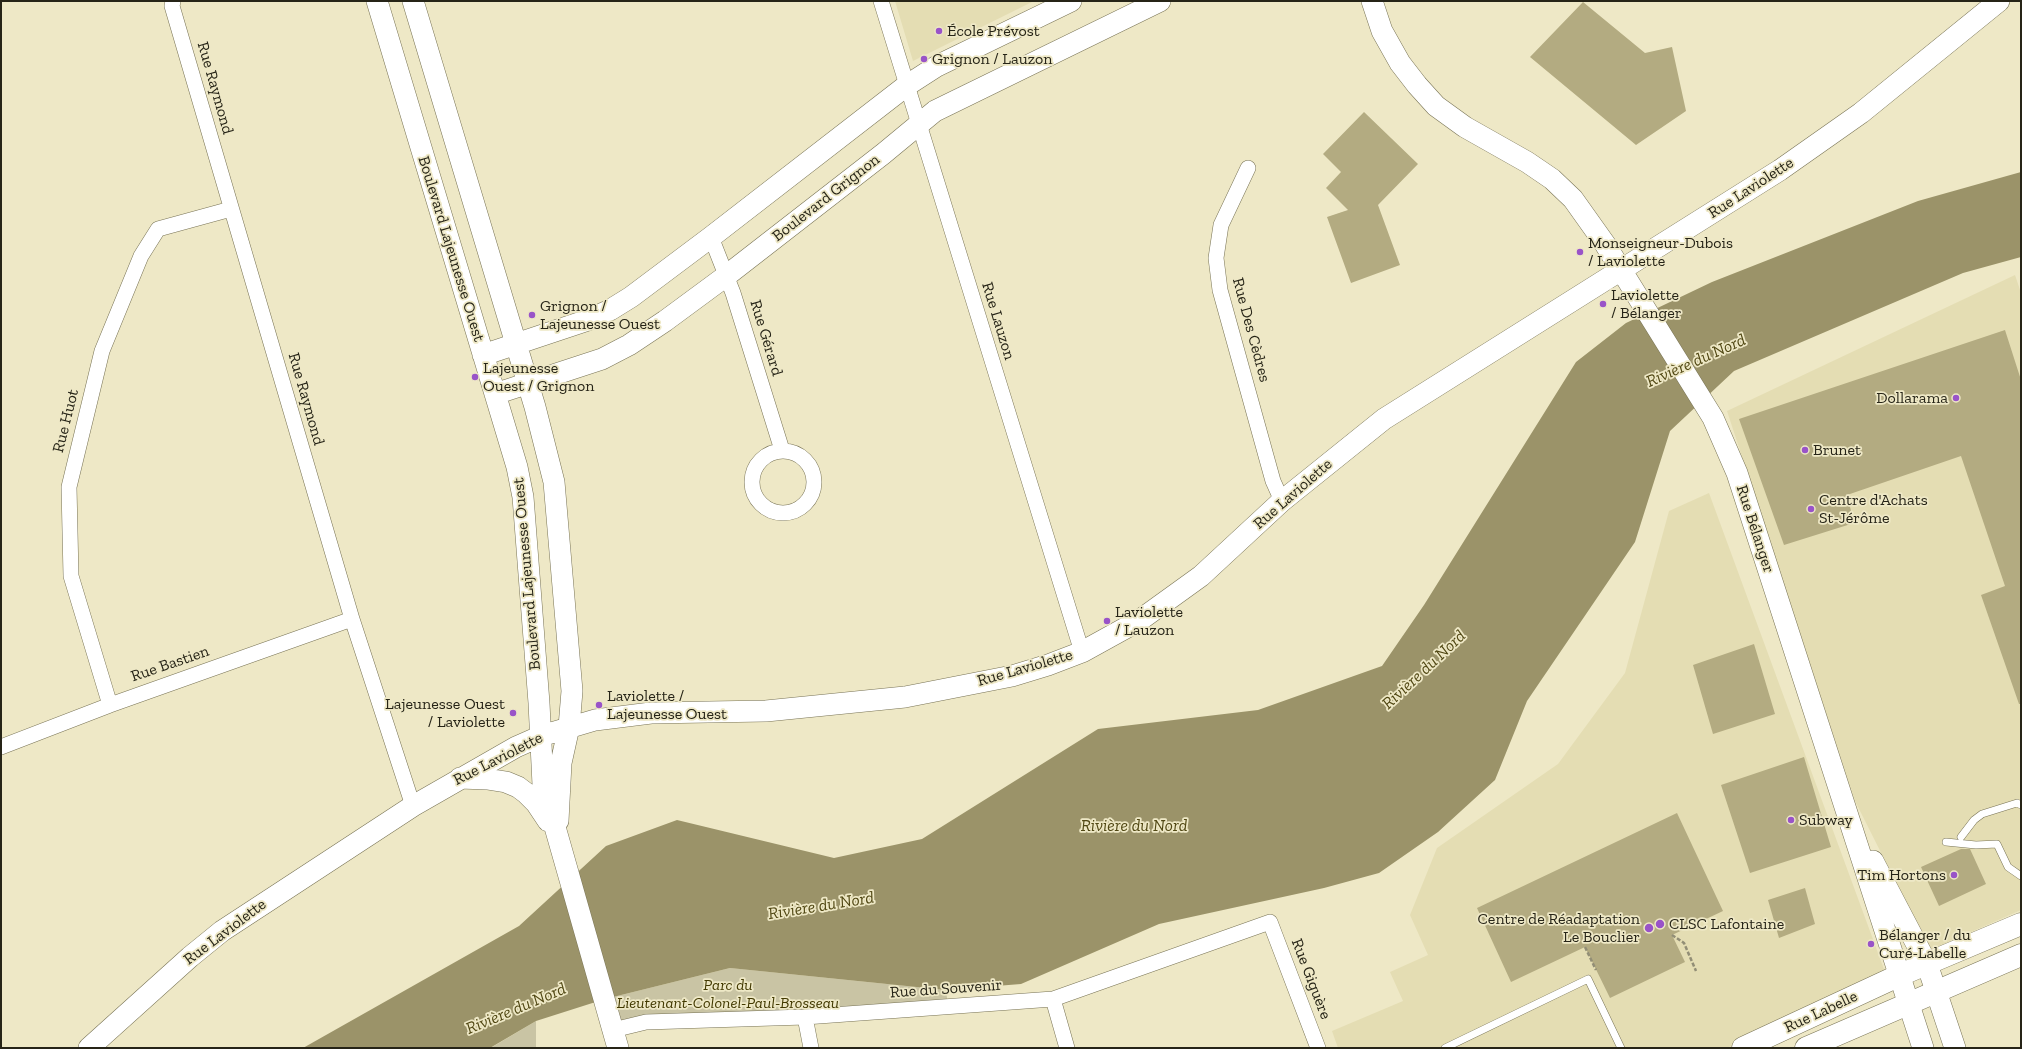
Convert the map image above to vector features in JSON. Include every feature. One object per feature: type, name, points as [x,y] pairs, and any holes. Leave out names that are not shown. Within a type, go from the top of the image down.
[{"type":"main road","name":"Rue Labelle","points":[[1743,1048],[1900,975],[2021,924]]},
{"type":"main road","name":"Rue Labelle","points":[[1806,1048],[2021,955]]},
{"type":"street","name":"Rue Raymond","points":[[173,1],[172,6],[352,619],[413,806]]},
{"type":"street","name":"Boulevard Lajeunesse Ouest","points":[[377,1],[517,467],[523,497],[541,736],[543,785],[616,1039]]},
{"type":"street","points":[[413,1],[528,384],[554,482],[572,691],[569,727],[561,764],[557,835]]},
{"type":"street","name":"Rue Lauzon","points":[[881,1],[1082,652]]},
{"type":"street","points":[[483,355],[588,320],[610,310],[631,297],[711,237],[906,86],[937,66],[1071,1]]},
{"type":"street","name":"Boulevard Grignon","points":[[495,394],[602,359],[629,345],[665,321],[726,276],[884,154],[935,111],[1160,1]]},
{"type":"street","name":"Rue Bélanger","points":[[1372,1],[1382,31],[1400,63],[1436,106],[1465,127],[1527,162],[1552,179],[1573,199],[1621,270],[1713,418],[1737,473],[1908,1003],[1924,1048]]},
{"type":"street","name":"Rue Laviolette","points":[[89,1048],[190,957],[222,931],[458,778],[516,747],[541,736],[595,720],[651,714],[766,711],[905,697],[1012,676],[1048,665],[1082,652],[1140,620],[1201,576],[1282,501],[1384,419],[1780,170],[1861,114],[1999,1]]},
{"type":"street","name":"Rue Des Cèdres","points":[[1248,168],[1221,225],[1216,258],[1220,290],[1273,481],[1282,501]]},
{"type":"street","name":"Rue Huot","points":[[110,705],[71,576],[69,487],[100,359],[141,256],[158,229],[231,209]]},
{"type":"street","name":"Rue Gérard","points":[[711,237],[726,276],[782,450]]},
{"type":"street","points":[[782,450],[797,453],[808,462],[813,472],[814,487],[810,499],[802,507],[791,513],[780,513],[763,507],[756,498],[752,486],[754,471],[759,462],[767,454],[782,450]]},
{"type":"street","name":"Rue Bastien","points":[[1,747],[110,705],[352,619]]},
{"type":"street","points":[[458,778],[487,779],[506,782],[518,788],[526,793],[536,803],[557,835]]},
{"type":"street","name":"Rue Bélanger","points":[[1846,807],[1927,964],[1955,1048]]},
{"type":"street","name":"Rue du Souvenir","points":[[616,1039],[646,1022],[805,1017],[1053,999],[1270,922]]},
{"type":"street","name":"Rue Giguère","points":[[1270,922],[1318,1048]]},
{"type":"street","points":[[1053,999],[1067,1048]]},
{"type":"street","points":[[805,1017],[811,1048]]},
{"type":"lane","points":[[1961,837],[1974,820],[1982,814],[2017,803],[2021,805]]},
{"type":"lane","points":[[1946,842],[1976,845],[1997,844],[2008,868],[2021,876]]},
{"type":"lane","points":[[1445,1048],[1588,979],[1621,1048]]},
{"type":"path","points":[[1672,935],[1684,943],[1696,971]]},
{"type":"shaded area","name":"École Prévost","points":[[895,1],[1034,1],[913,61]]},
{"type":"shaded area","points":[[2015,275],[2021,293],[2021,910],[1930,950],[1855,801],[1727,411]]},
{"type":"shaded area","points":[[1709,493],[1885,972],[1727,1048],[1338,1048],[1332,1031],[1403,1001],[1390,972],[1428,955],[1410,915],[1437,848],[1558,764],[1625,673],[1669,511]]},
{"type":"green space","name":"Parc du Lieutenant-Colonel-Paul-Brosseau","points":[[730,968],[946,990],[948,1006],[613,1030],[605,999]]},
{"type":"green space","points":[[536,1021],[536,1048],[490,1048],[494,1046]]},
{"type":"water","name":"Rivière du Nord","points":[[2021,172],[2021,257],[1963,273],[1734,371],[1670,431],[1635,542],[1527,701],[1495,780],[1438,832],[1379,873],[1324,888],[1159,924],[1021,984],[946,990],[730,968],[605,999],[536,1021],[490,1048],[303,1048],[519,926],[606,846],[677,820],[834,858],[922,839],[1098,729],[1258,710],[1382,666],[1424,605],[1576,362],[1626,323],[1712,282],[1918,201]]},
{"type":"building","points":[[1583,2],[1645,53],[1672,47],[1686,111],[1636,145],[1530,57]]},
{"type":"building","points":[[1364,112],[1418,164],[1378,205],[1400,265],[1351,283],[1327,217],[1348,210],[1326,188],[1341,172],[1323,154]]},
{"type":"building","name":"Centre d'Achats St-Jérôme","points":[[2005,330],[2021,380],[2021,704],[2019,704],[1981,595],[2005,586],[1961,456],[1847,495],[1854,523],[1784,545],[1739,419]]},
{"type":"building","points":[[1754,644],[1775,714],[1713,734],[1693,665]]},
{"type":"building","points":[[1804,757],[1831,847],[1750,873],[1721,785]]},
{"type":"building","points":[[1677,813],[1723,911],[1672,935],[1685,962],[1610,998],[1585,947],[1511,982],[1477,908]]},
{"type":"building","points":[[1961,849],[1970,849],[1986,884],[1939,906],[1921,867]]},
{"type":"building","points":[[1805,888],[1815,924],[1779,938],[1768,900]]},
{"type":"place","name":"École Prévost","points":[[939,31]]},
{"type":"place","name":"Grignon / Lauzon","points":[[924,59]]},
{"type":"place","name":"Monseigneur-Dubois / Laviolette","points":[[1580,252]]},
{"type":"place","name":"Laviolette / Bélanger","points":[[1603,304]]},
{"type":"place","name":"Grignon / Lajeunesse Ouest","points":[[532,315]]},
{"type":"place","name":"Lajeunesse Ouest / Grignon","points":[[475,377]]},
{"type":"place","name":"Dollarama","points":[[1956,398]]},
{"type":"place","name":"Brunet","points":[[1805,450]]},
{"type":"place","name":"Centre d'Achats St-Jérôme","points":[[1811,509]]},
{"type":"place","name":"Laviolette / Lauzon","points":[[1107,621]]},
{"type":"place","name":"Laviolette / Lajeunesse Ouest","points":[[599,705]]},
{"type":"place","name":"Lajeunesse Ouest / Laviolette","points":[[513,713]]},
{"type":"place","name":"Subway","points":[[1791,820]]},
{"type":"place","name":"Tim Hortons","points":[[1954,875]]},
{"type":"place","name":"CLSC Lafontaine","points":[[1660,924]]},
{"type":"place","name":"Centre de Réadaptation Le Bouclier","points":[[1649,928]]},
{"type":"place","name":"Bélanger / du Curé-Labelle","points":[[1871,944]]}]
